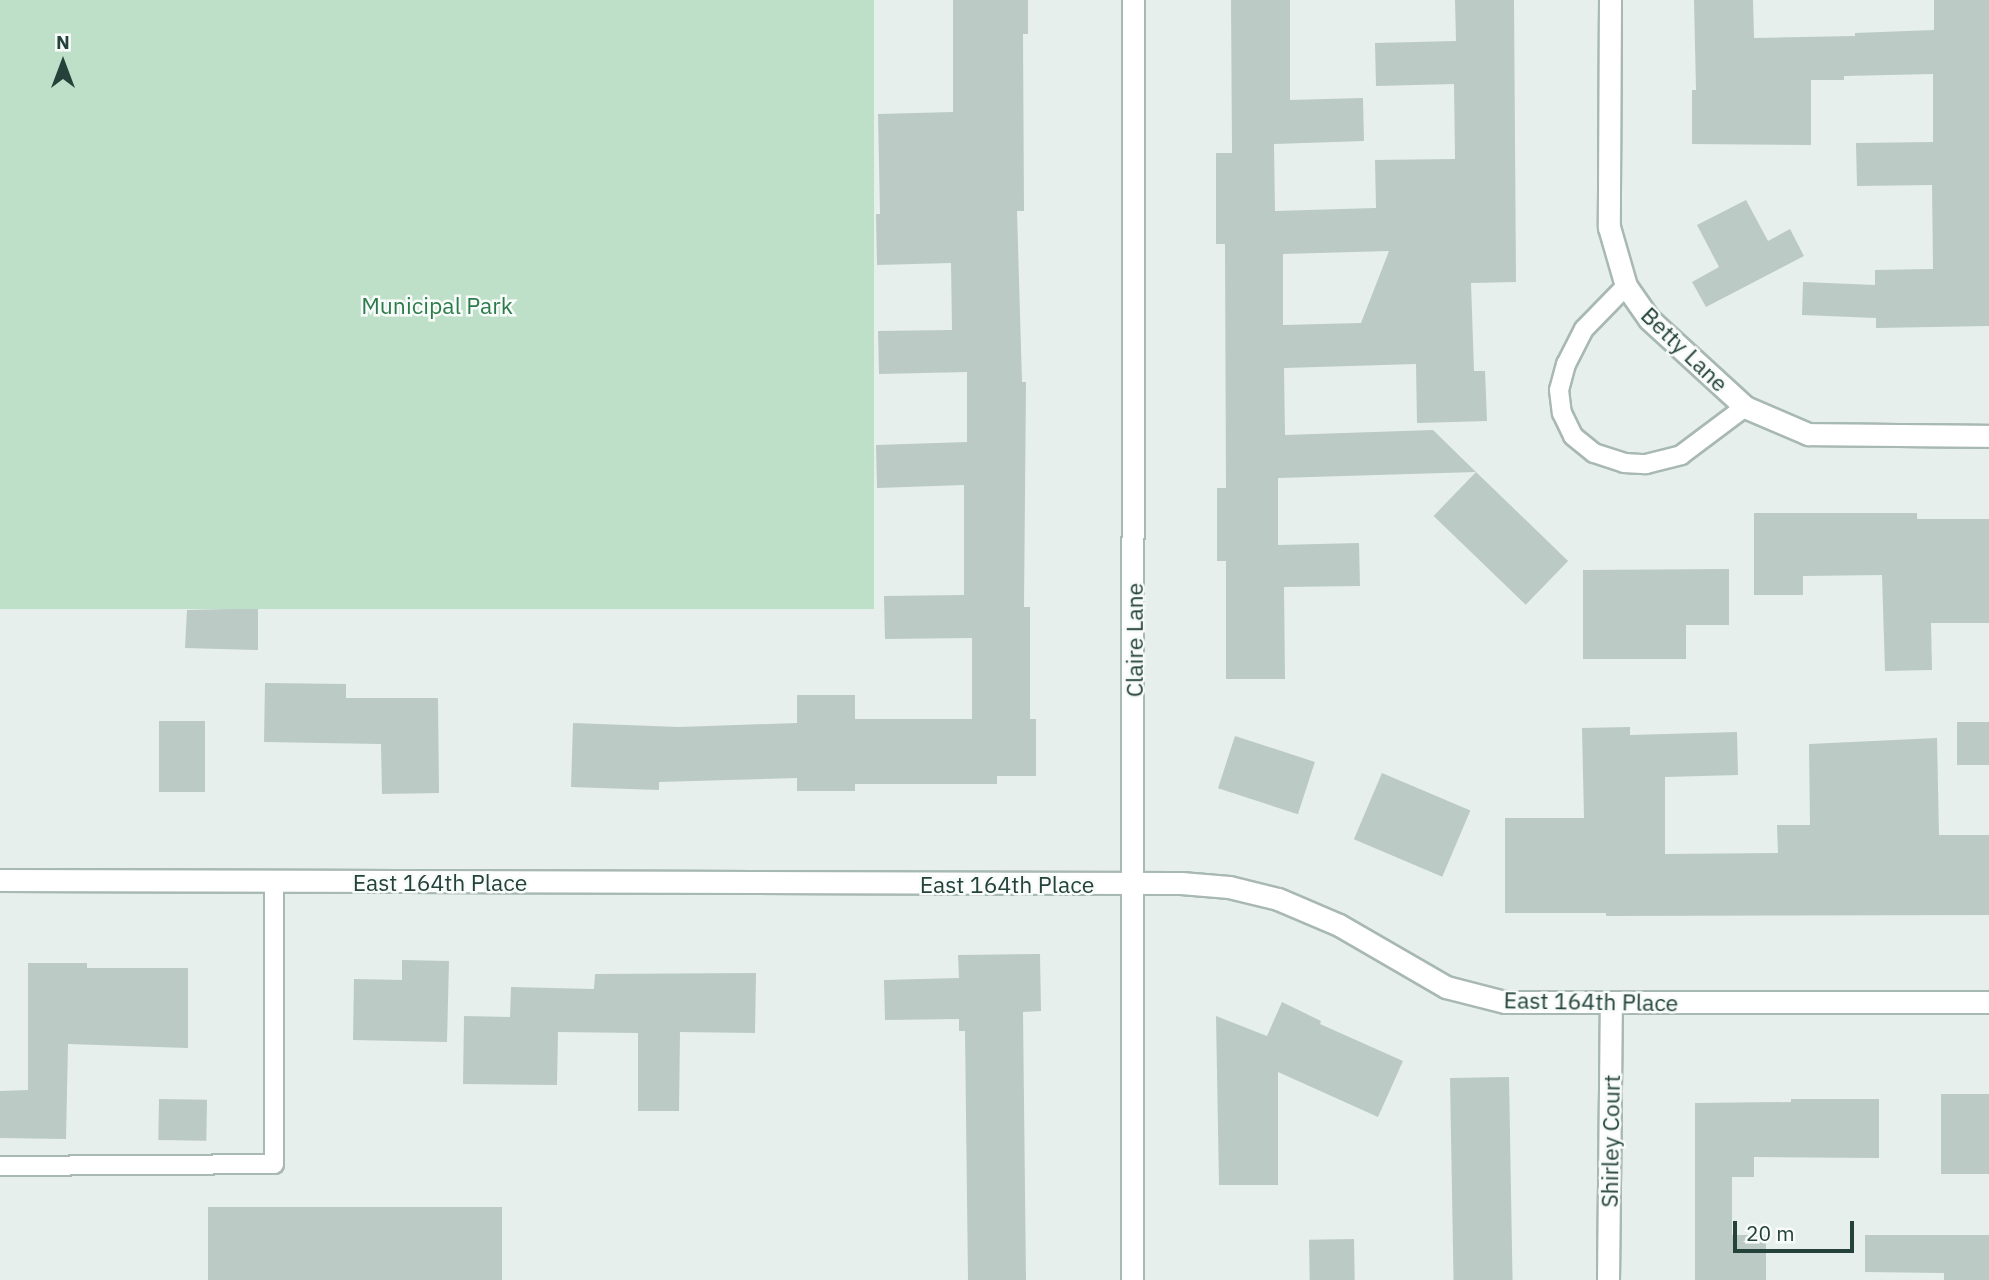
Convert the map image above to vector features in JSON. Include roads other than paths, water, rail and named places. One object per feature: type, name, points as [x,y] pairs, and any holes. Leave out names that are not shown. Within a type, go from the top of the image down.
[{"type":"street","name":"Claire Lane","points":[[1132,1280],[1133,0]]},
{"type":"street","name":"Betty Lane","points":[[1610,0],[1609,227],[1626,286],[1649,318],[1745,407],[1808,434],[1989,436]]},
{"type":"street","name":"East 164th Place","points":[[0,880],[1181,883],[1229,887],[1278,899],[1339,925],[1463,994],[1505,1002],[1989,1002]]},
{"type":"street","name":"Shirley Court","points":[[1608,1280],[1611,1003]]},
{"type":"lane","points":[[1626,286],[1584,329],[1566,364],[1559,390],[1562,412],[1573,436],[1594,453],[1624,463],[1646,464],[1681,455],[1745,407]]},
{"type":"lane","points":[[0,1166],[274,1164],[274,881]]},
{"type":"park label","name":"Municipal Park","points":[[437,305]]}]
